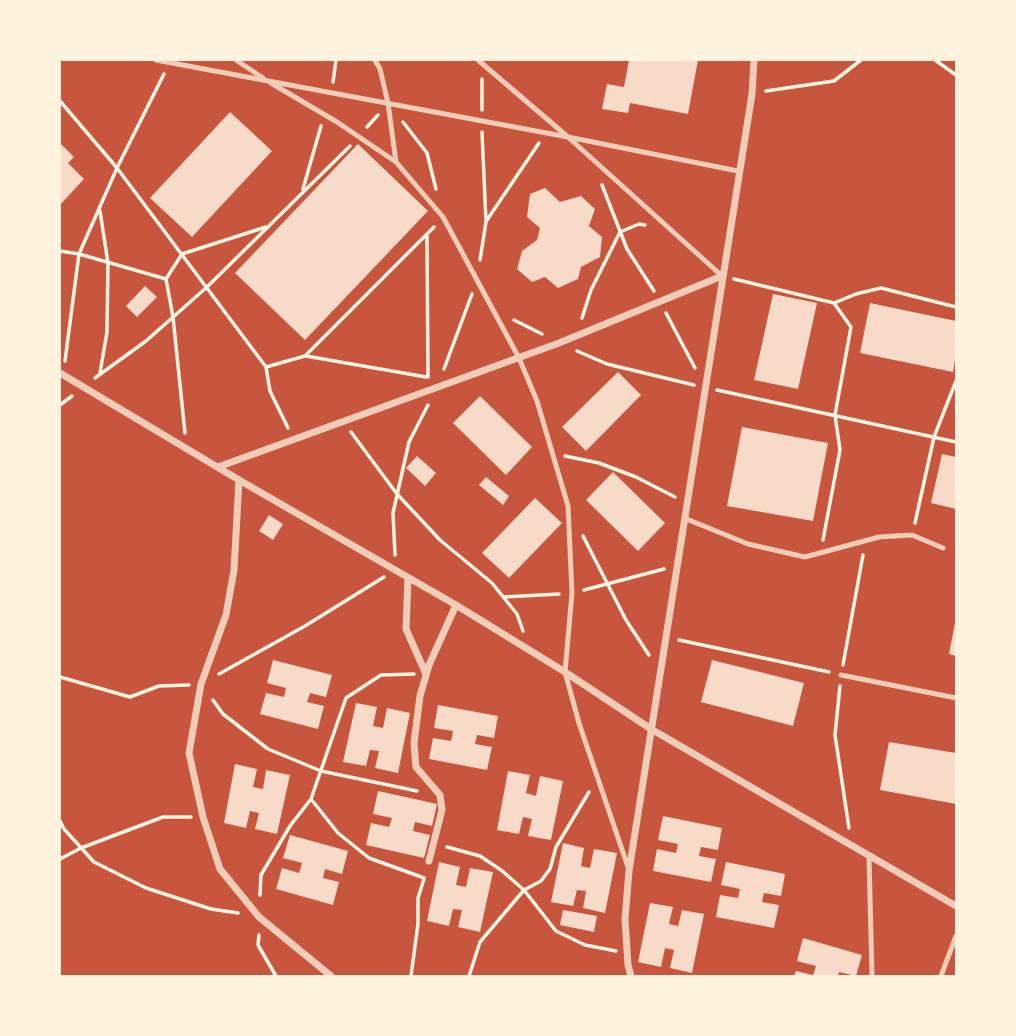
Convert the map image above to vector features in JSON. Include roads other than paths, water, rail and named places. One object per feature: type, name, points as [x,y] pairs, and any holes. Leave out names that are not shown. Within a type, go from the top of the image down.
[{"type":"street","points":[[631,976],[625,919],[629,871],[752,94],[754,60]]},
{"type":"street","points":[[218,467],[519,358],[722,276]]},
{"type":"street","points":[[61,374],[456,605],[651,729],[957,906]]},
{"type":"street","points":[[239,480],[234,570],[226,615],[201,684],[189,753],[203,817],[220,869],[259,916],[331,976]]},
{"type":"street","points":[[408,578],[406,629],[426,674]]},
{"type":"street","points":[[429,861],[442,810],[440,795],[416,767],[414,743],[420,696],[426,674],[456,605]]},
{"type":"lane","points":[[156,60],[568,136],[738,171]]},
{"type":"lane","points":[[236,60],[396,162],[443,217],[519,358],[537,401],[568,506],[572,593],[565,672],[579,723],[629,871]]},
{"type":"lane","points":[[375,60],[380,69],[388,103],[396,162]]},
{"type":"lane","points":[[480,61],[568,136],[722,276]]},
{"type":"lane","points":[[684,518],[748,544],[805,557],[866,540],[912,535],[943,548]]},
{"type":"lane","points":[[841,675],[957,698]]},
{"type":"lane","points":[[869,857],[873,976]]},
{"type":"lane","points":[[941,976],[957,936]]}]
